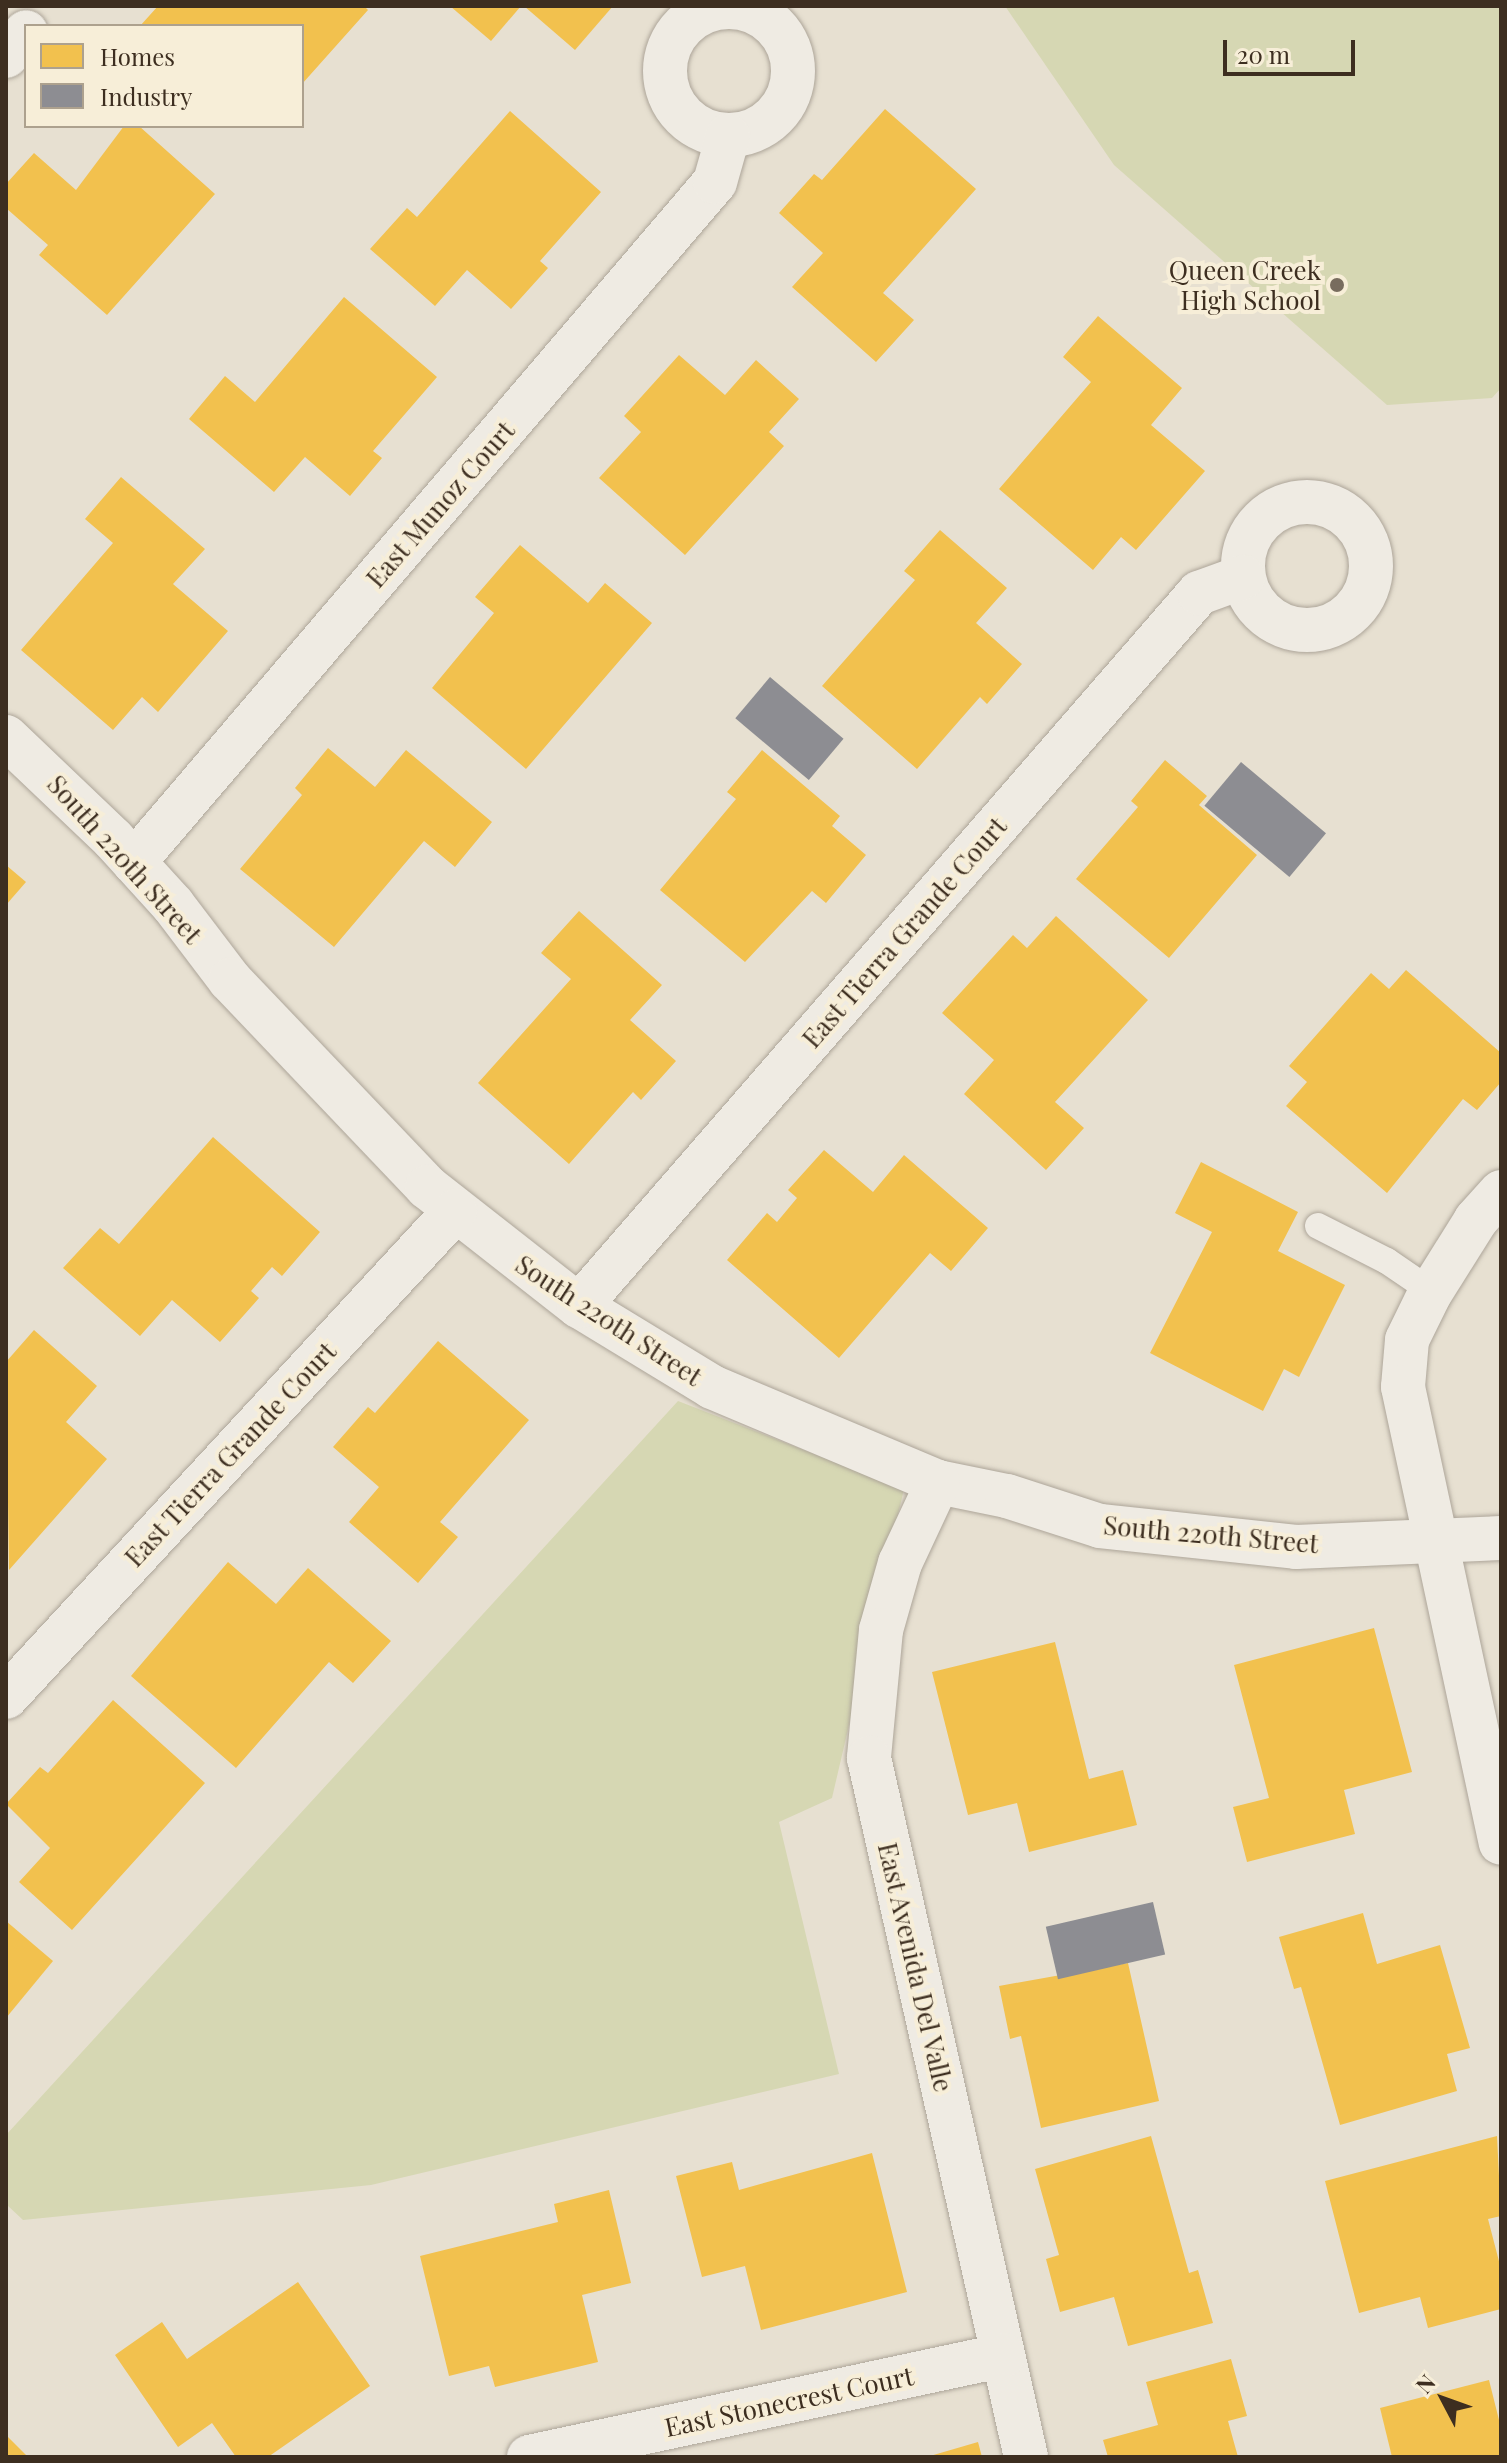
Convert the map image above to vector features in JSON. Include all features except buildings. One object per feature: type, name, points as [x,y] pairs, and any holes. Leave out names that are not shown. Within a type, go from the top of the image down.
[{"type":"street","points":[[34,24],[49,6]]},
{"type":"street","points":[[6,56],[24,34]]},
{"type":"street","name":"East Munoz Court","points":[[134,862],[715,182],[728,136]]},
{"type":"street","name":"East Tierra Grande Court","points":[[579,1306],[1199,593],[1243,577]]},
{"type":"street","name":"South 220th Street","points":[[6,737],[134,862],[296,1054],[455,1211],[579,1306],[712,1387],[938,1482],[1007,1496],[1100,1526],[1296,1547],[1501,1538]]},
{"type":"street","points":[[1501,1192],[1476,1220],[1431,1291],[1407,1340],[1403,1387],[1501,1843]]},
{"type":"street","name":"East Tierra Grande Court","points":[[6,1697],[455,1211]]},
{"type":"street","name":"East Avenida Del Valle","points":[[938,1482],[900,1563],[881,1630],[869,1758],[1026,2457]]},
{"type":"street","name":"East Stonecrest Court","points":[[529,2457],[1003,2355]]},
{"type":"lane","points":[[1318,1226],[1387,1261],[1431,1291]]},
{"type":"green space","name":"Queen Creek High School","points":[[1005,6],[1501,6],[1501,388],[1492,398],[1387,405],[1114,165]]},
{"type":"green space","points":[[678,1401],[904,1489],[832,1798],[779,1822],[839,2074],[371,2185],[23,2220],[6,2204],[6,2135]]},
{"type":"place","name":"Queen Creek High School","points":[[1337,285]]}]
